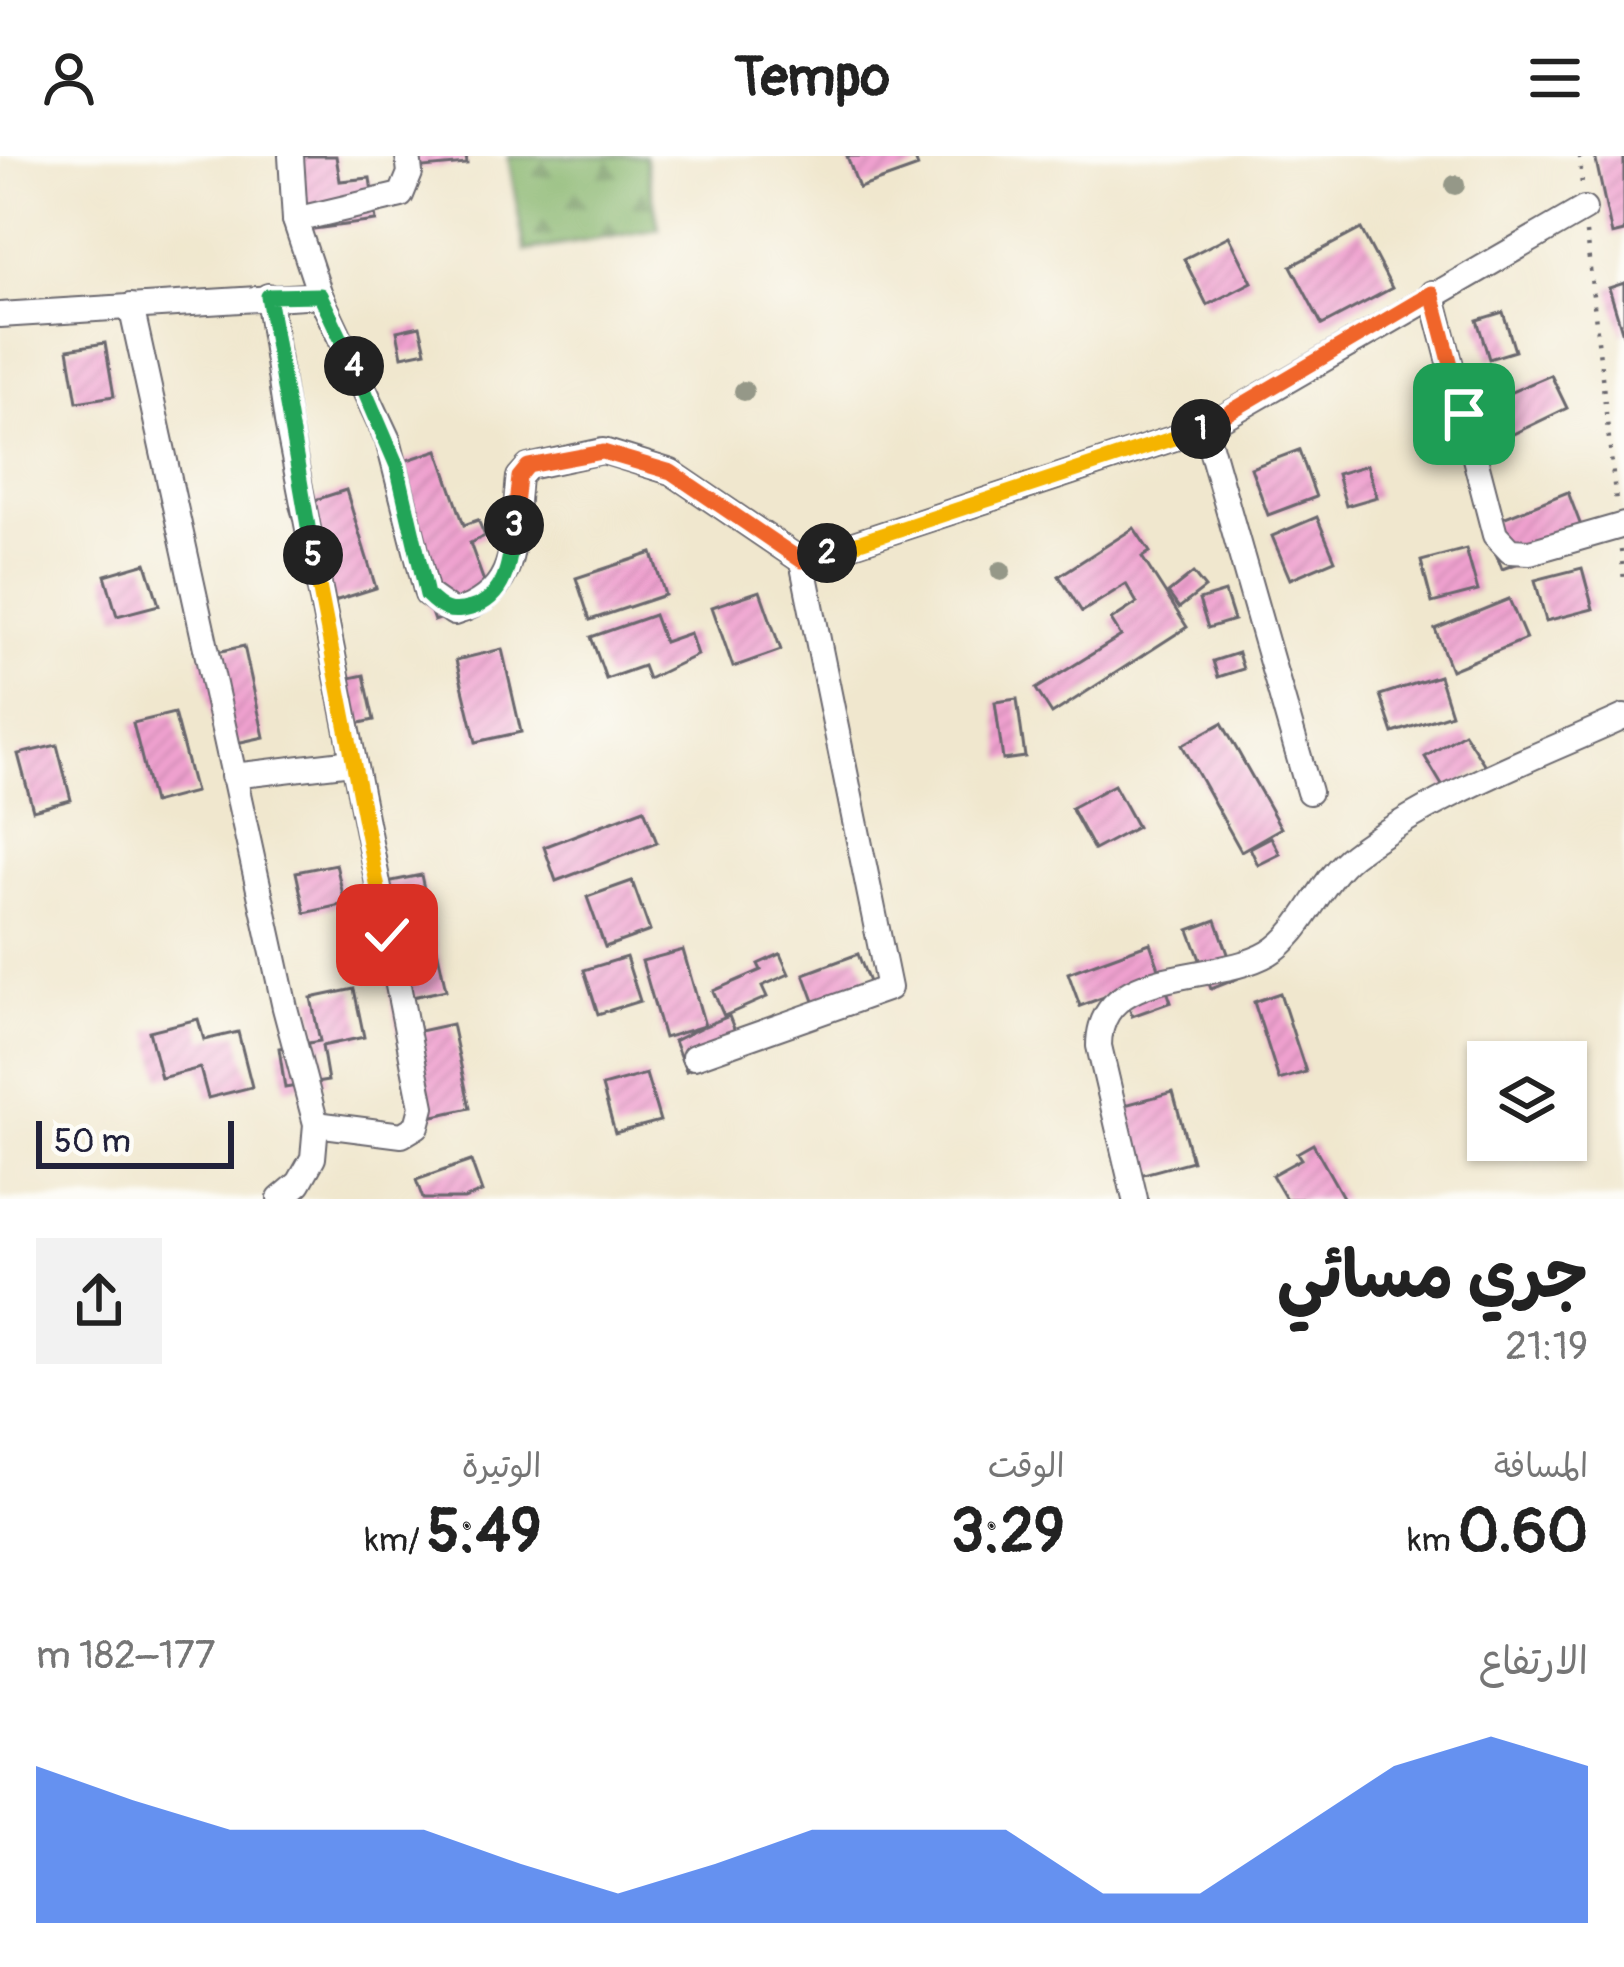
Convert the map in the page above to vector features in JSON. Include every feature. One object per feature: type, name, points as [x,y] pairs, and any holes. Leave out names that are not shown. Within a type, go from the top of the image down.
[{"type":"street","points":[[291,156],[296,220],[320,295],[388,440],[427,595],[440,608],[454,613],[486,603],[502,585],[519,477],[528,466],[603,452],[671,472],[802,561],[889,988],[694,1057]]},
{"type":"street","points":[[296,220],[401,195],[410,172],[408,156]]},
{"type":"street","points":[[802,561],[1205,428],[1584,208]]},
{"type":"street","points":[[1432,293],[1495,535],[1510,550],[1530,552],[1621,526]]},
{"type":"street","points":[[0,315],[320,295]]},
{"type":"street","points":[[268,296],[352,762],[422,1107],[417,1126],[403,1135],[316,1124]]},
{"type":"street","points":[[131,306],[233,776],[316,1124],[314,1158],[299,1183],[280,1199]]},
{"type":"street","points":[[1205,428],[1309,792]]},
{"type":"street","points":[[1135,1199],[1099,1046],[1099,1025],[1108,1004],[1138,989],[1269,952],[1348,859],[1417,812],[1624,717]]},
{"type":"street","points":[[233,776],[352,762]]},
{"type":"path","points":[[1580,156],[1624,580]]},
{"type":"green space","points":[[508,156],[645,156],[659,229],[525,251]]},
{"type":"building","points":[[288,156],[336,156],[340,181],[370,178],[376,221],[298,231]]},
{"type":"building","points":[[400,156],[466,156],[467,164],[402,170]]},
{"type":"building","points":[[847,156],[914,156],[918,167],[859,188]]},
{"type":"building","points":[[1595,156],[1624,156],[1624,232],[1612,235]]},
{"type":"building","points":[[1361,229],[1392,288],[1322,325],[1291,266]]},
{"type":"building","points":[[1229,236],[1252,282],[1207,305],[1184,259]]},
{"type":"building","points":[[1624,283],[1624,334],[1623,334],[1609,288]]},
{"type":"building","points":[[1503,312],[1515,351],[1489,359],[1477,320]]},
{"type":"building","points":[[420,326],[426,351],[402,356],[397,331]]},
{"type":"building","points":[[105,343],[114,396],[77,402],[68,349]]},
{"type":"building","points":[[1551,375],[1567,408],[1476,452],[1458,415]]},
{"type":"building","points":[[438,450],[464,525],[478,520],[485,536],[470,543],[491,601],[434,621],[407,544],[398,463]]},
{"type":"building","points":[[1299,450],[1316,497],[1268,515],[1251,468]]},
{"type":"building","points":[[1367,465],[1377,497],[1346,506],[1337,474]]},
{"type":"building","points":[[346,490],[376,588],[315,607],[304,572],[317,568],[303,549],[290,508]]},
{"type":"building","points":[[1568,492],[1586,539],[1502,569],[1485,525]]},
{"type":"building","points":[[1317,517],[1335,560],[1290,579],[1272,536]]},
{"type":"building","points":[[1134,528],[1150,552],[1142,557],[1187,627],[1052,714],[1036,689],[1121,636],[1111,620],[1137,603],[1126,584],[1082,612],[1059,576]]},
{"type":"building","points":[[1466,549],[1478,591],[1432,603],[1421,561]]},
{"type":"building","points":[[652,553],[665,595],[590,620],[576,578]]},
{"type":"building","points":[[146,563],[159,605],[117,616],[105,575]]},
{"type":"building","points":[[1582,568],[1593,609],[1546,621],[1535,580]]},
{"type":"building","points":[[1193,573],[1205,588],[1179,608],[1168,593]]},
{"type":"building","points":[[760,591],[781,650],[733,667],[712,607]]},
{"type":"building","points":[[1225,592],[1234,620],[1208,628],[1199,600]]},
{"type":"building","points":[[1509,599],[1526,639],[1451,670],[1435,629]]},
{"type":"building","points":[[654,615],[664,642],[690,633],[697,655],[648,679],[643,666],[606,679],[591,637]]},
{"type":"building","points":[[244,646],[264,737],[218,747],[199,656]]},
{"type":"building","points":[[502,649],[521,732],[476,742],[456,660]]},
{"type":"building","points":[[1238,653],[1243,669],[1218,677],[1213,661]]},
{"type":"building","points":[[364,675],[374,720],[337,728],[327,683]]},
{"type":"building","points":[[1439,676],[1451,714],[1393,733],[1380,695]]},
{"type":"building","points":[[1017,699],[1025,757],[1003,760],[995,702]]},
{"type":"building","points":[[174,713],[195,792],[153,803],[133,723]]},
{"type":"building","points":[[1222,723],[1281,828],[1241,851],[1182,745]]},
{"type":"building","points":[[1464,733],[1486,767],[1446,792],[1425,757]]},
{"type":"building","points":[[57,745],[71,800],[33,810],[18,754]]},
{"type":"building","points":[[1114,785],[1137,827],[1094,850],[1071,808]]},
{"type":"building","points":[[644,809],[657,843],[556,881],[544,847]]},
{"type":"building","points":[[1271,837],[1280,854],[1258,865],[1250,848]]},
{"type":"building","points":[[336,864],[345,904],[305,913],[296,872]]},
{"type":"building","points":[[421,875],[446,990],[412,997],[420,1031],[452,1024],[470,1108],[416,1120],[368,886]]},
{"type":"building","points":[[632,881],[650,931],[605,947],[587,897]]},
{"type":"building","points":[[1216,920],[1237,979],[1211,989],[1189,930]]},
{"type":"building","points":[[1150,943],[1171,1002],[1132,1016],[1123,990],[1080,1006],[1068,973]]},
{"type":"building","points":[[683,950],[705,1026],[729,1016],[742,1049],[686,1071],[674,1041],[704,1026],[664,1038],[642,961]]},
{"type":"building","points":[[780,954],[789,974],[762,986],[767,997],[724,1016],[713,991],[761,970],[758,964]]},
{"type":"building","points":[[858,954],[876,1000],[821,1020],[804,974]]},
{"type":"building","points":[[626,957],[640,1001],[598,1014],[584,970]]},
{"type":"building","points":[[354,989],[364,1037],[322,1046],[328,1081],[285,1088],[279,1048],[320,1041],[311,998]]},
{"type":"building","points":[[1280,993],[1306,1072],[1279,1080],[1254,1002]]},
{"type":"building","points":[[198,1019],[204,1040],[238,1032],[252,1087],[208,1098],[200,1068],[161,1078],[149,1031]]},
{"type":"building","points":[[646,1074],[660,1121],[615,1133],[602,1086]]},
{"type":"building","points":[[1173,1092],[1192,1161],[1140,1175],[1121,1106]]},
{"type":"building","points":[[1313,1144],[1344,1199],[1286,1199],[1272,1175],[1301,1159],[1297,1153]]},
{"type":"building","points":[[471,1161],[482,1192],[464,1199],[423,1199],[416,1180]]},
{"type":"route","points":[[387,935],[287,422],[268,296],[320,295],[388,440],[427,595],[440,608],[454,613],[486,603],[502,585],[519,477],[528,466],[603,452],[671,472],[802,561],[1205,428],[1432,293],[1464,414]]}]
